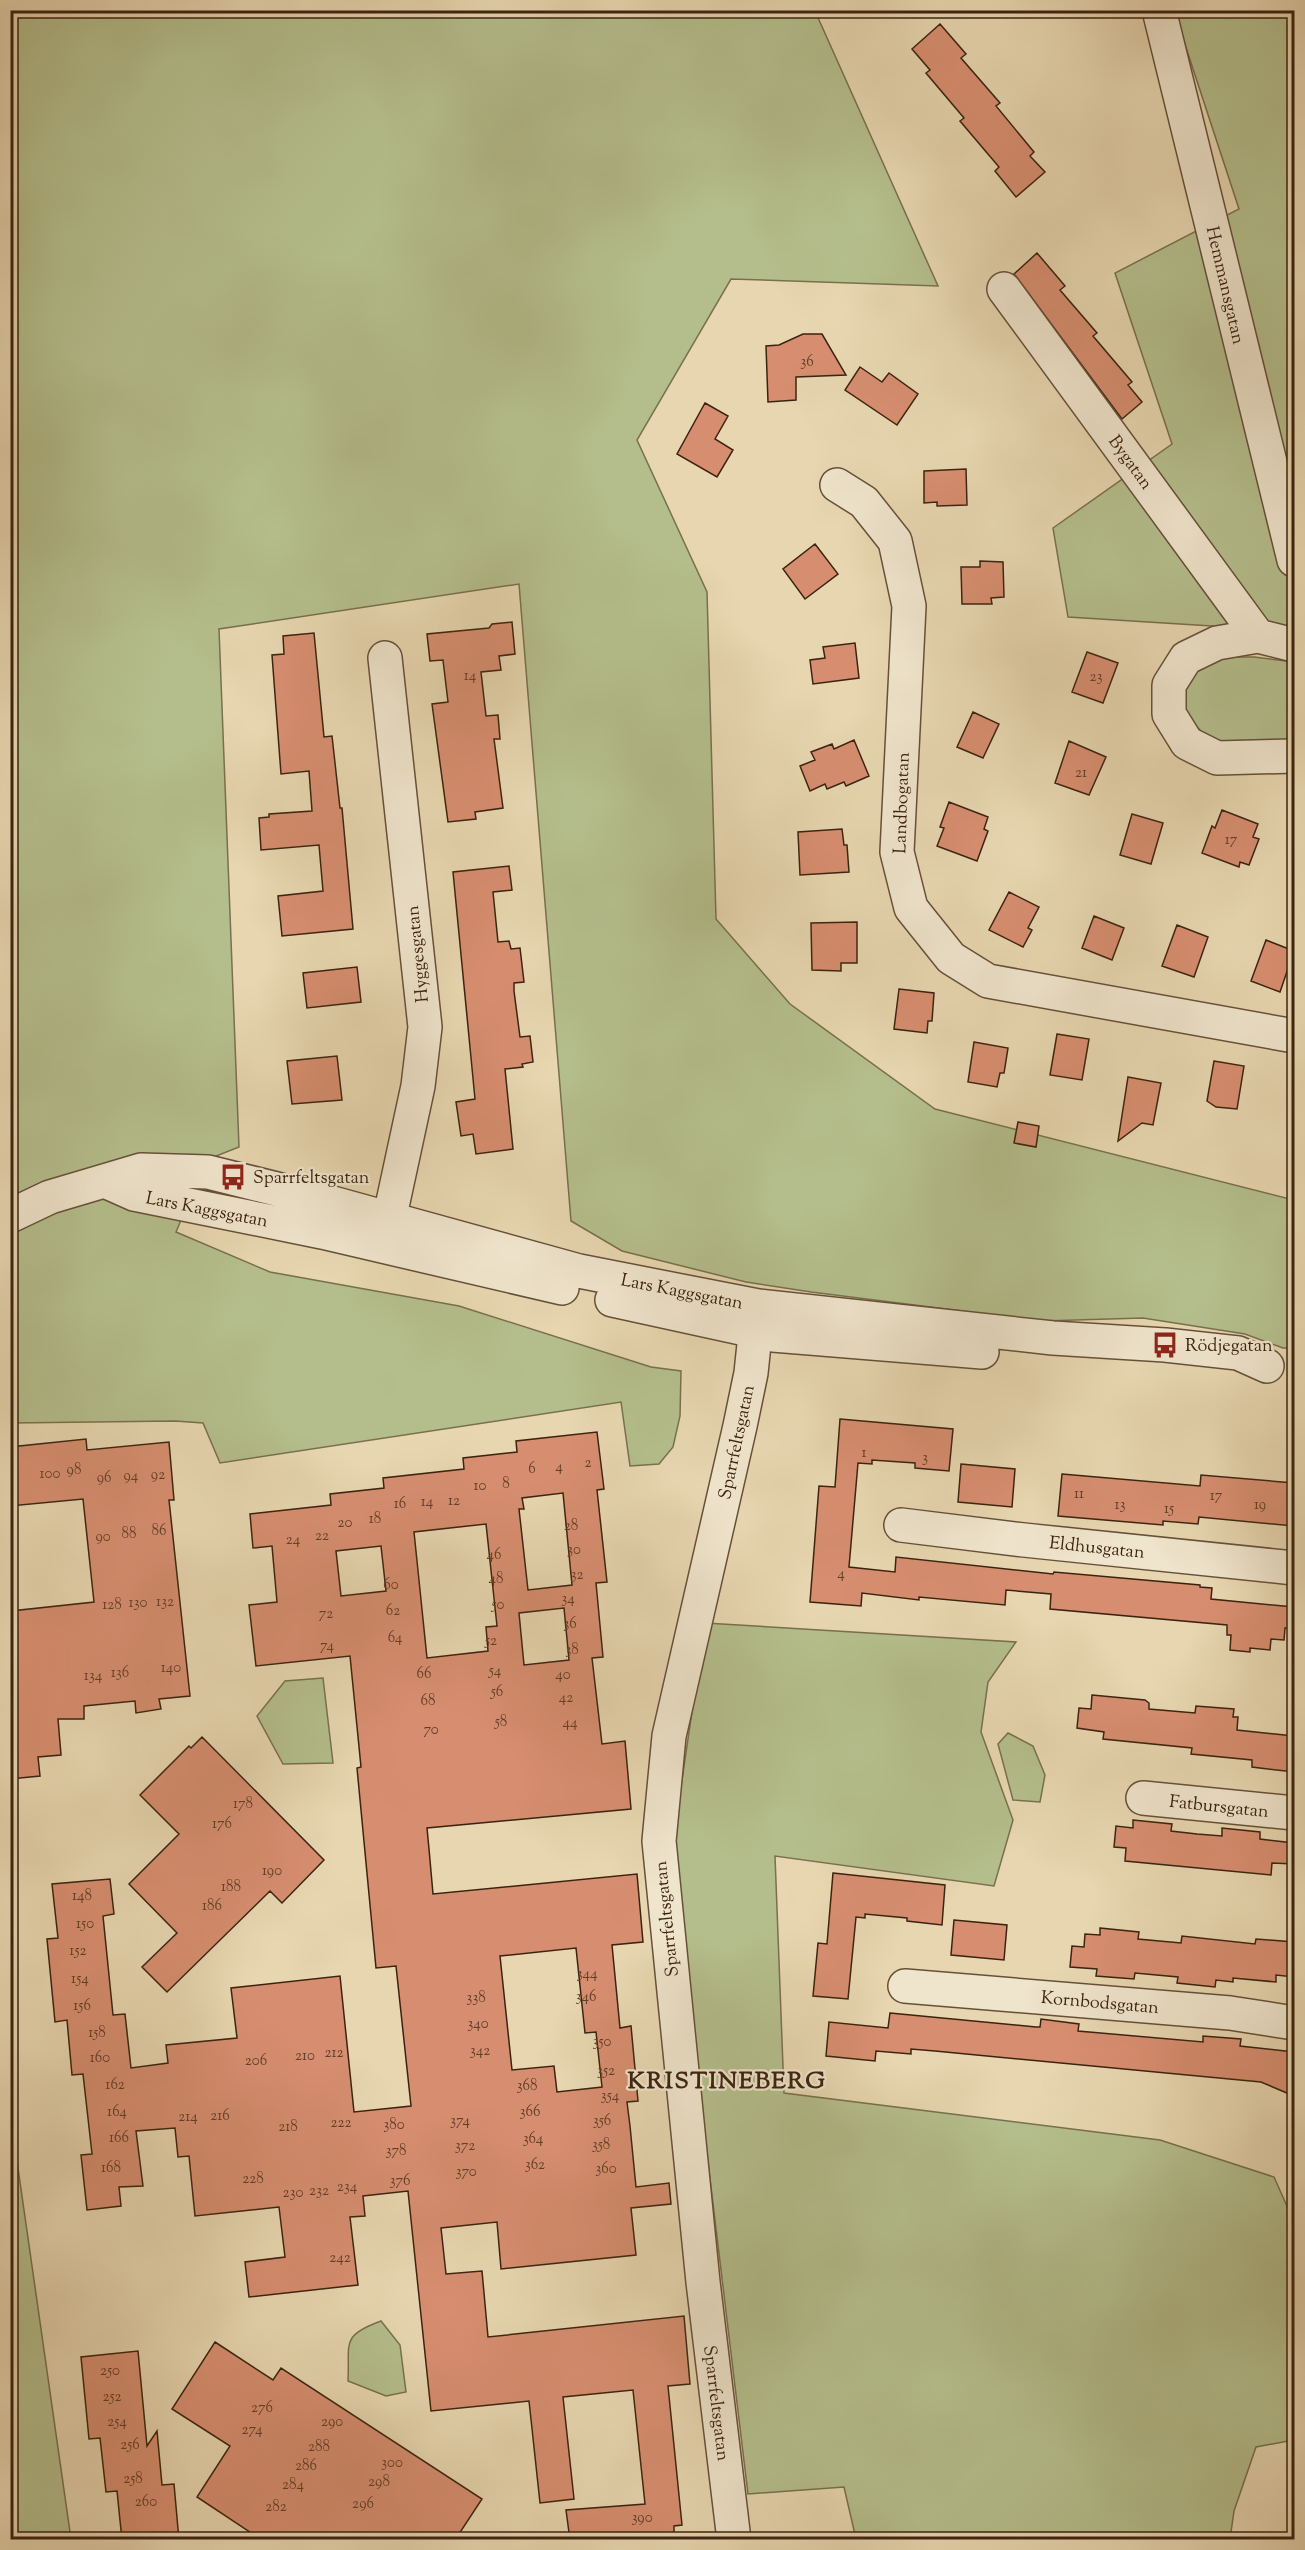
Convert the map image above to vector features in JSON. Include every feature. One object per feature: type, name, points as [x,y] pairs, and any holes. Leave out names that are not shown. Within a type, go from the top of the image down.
[{"type":"street","name":"Hemmansgatan","points":[[1159,10],[1294,560]]},
{"type":"street","name":"Bygatan","points":[[1004,289],[1258,636]]},
{"type":"street","name":"Landbogatan","points":[[837,485],[864,502],[895,542],[909,606],[897,852],[911,908],[951,958],[988,981],[1294,1036]]},
{"type":"street","points":[[1294,645],[1258,636],[1217,643],[1186,658],[1169,685],[1169,714],[1187,743],[1217,758],[1294,756]]},
{"type":"street","name":"Hyggesgatan","points":[[385,658],[425,1028],[418,1086],[386,1233]]},
{"type":"street","name":"Lars Kaggsgatan","points":[[10,1216],[50,1197],[107,1182],[134,1194],[386,1233],[579,1271],[757,1319],[1200,1370],[1235,1372],[1281,1367]]},
{"type":"street","name":"Sparrfeltsgatan","points":[[734,2540],[703,2282],[659,1840],[669,1736],[740,1426],[751,1373],[757,1319]]},
{"type":"street","name":"Eldhusgatan","points":[[901,1525],[1294,1568]]},
{"type":"street","name":"Fatbursgatan","points":[[1143,1798],[1294,1813]]},
{"type":"street","name":"Kornbodsgatan","points":[[905,1986],[1230,2013],[1294,2023]]},
{"type":"green space","points":[[10,11],[815,11],[938,286],[731,279],[637,440],[707,592],[716,919],[790,1004],[935,1109],[1294,1200],[1294,1348],[1283,1348],[1245,1334],[1143,1318],[1041,1321],[746,1282],[622,1251],[571,1221],[519,584],[219,629],[239,1147],[206,1160],[176,1232],[270,1272],[459,1306],[651,1367],[681,1371],[680,1416],[673,1447],[659,1464],[630,1466],[621,1402],[220,1463],[203,1423],[175,1421],[11,1423]]},
{"type":"green space","points":[[1174,11],[1294,11],[1294,631],[1068,617],[1053,528],[1172,444],[1115,273],[1239,209]]},
{"type":"green space","points":[[1254,657],[1294,664],[1294,745],[1225,744],[1202,732],[1190,718],[1183,692],[1185,684],[1200,667],[1212,660]]},
{"type":"green space","points":[[705,1623],[1016,1642],[988,1682],[981,1732],[1013,1820],[994,1886],[775,1856],[784,2093],[1160,2140],[1274,2177],[1294,2222],[1294,2440],[1256,2447],[1234,2511],[1230,2539],[856,2539],[844,2487],[748,2494],[671,1855]]},
{"type":"green space","points":[[323,1678],[333,1763],[283,1764],[257,1716],[285,1681]]},
{"type":"green space","points":[[1008,1733],[1033,1746],[1045,1775],[1040,1802],[1013,1800],[998,1744]]},
{"type":"green space","points":[[11,2119],[71,2539],[11,2539]]},
{"type":"green space","points":[[381,2321],[400,2345],[406,2392],[386,2396],[348,2381],[350,2342],[359,2331]]},
{"type":"building","points":[[940,24],[966,54],[961,58],[1000,103],[996,106],[1034,152],[1030,156],[1045,172],[1016,197],[995,171],[999,167],[960,121],[964,118],[926,73],[930,70],[912,49]]},
{"type":"building","points":[[1037,253],[1065,286],[1060,290],[1097,333],[1093,336],[1132,382],[1128,385],[1142,402],[1122,419],[1014,274]]},
{"type":"building","points":[[803,334],[822,334],[846,375],[796,377],[796,400],[768,402],[766,346],[779,345]]},
{"type":"building","points":[[860,367],[882,382],[889,373],[918,394],[897,425],[845,390]]},
{"type":"building","points":[[705,403],[728,416],[715,439],[733,450],[717,477],[677,454]]},
{"type":"building","points":[[966,469],[967,505],[937,506],[937,502],[924,503],[924,471]]},
{"type":"building","points":[[815,544],[838,574],[805,599],[783,569]]},
{"type":"building","points":[[980,561],[1003,562],[1004,597],[991,598],[992,604],[962,604],[961,567],[980,567]]},
{"type":"building","points":[[512,622],[515,654],[499,656],[501,670],[481,672],[486,716],[498,715],[500,739],[494,739],[503,808],[475,812],[476,819],[448,822],[432,704],[448,702],[443,660],[430,661],[427,634],[489,628],[492,624]]},
{"type":"building","points":[[314,633],[324,737],[332,736],[340,808],[342,808],[353,929],[282,936],[278,896],[323,891],[319,845],[261,850],[259,818],[269,817],[269,814],[312,811],[309,771],[281,774],[272,655],[284,654],[283,636]]},
{"type":"building","points":[[855,643],[859,678],[813,684],[810,660],[825,658],[823,647]]},
{"type":"building","points":[[1087,652],[1118,663],[1103,703],[1072,692]]},
{"type":"building","points":[[973,712],[999,724],[983,758],[957,747]]},
{"type":"building","points":[[854,740],[869,776],[846,786],[844,782],[827,789],[825,784],[810,791],[800,766],[815,760],[811,752],[832,744],[834,749]]},
{"type":"building","points":[[1069,741],[1106,757],[1089,795],[1055,783]]},
{"type":"building","points":[[949,802],[988,817],[984,829],[988,831],[977,861],[937,846],[944,828],[940,827]]},
{"type":"building","points":[[1222,810],[1258,824],[1253,837],[1259,839],[1249,865],[1240,862],[1239,867],[1202,853],[1212,826],[1215,828]]},
{"type":"building","points":[[1132,814],[1163,823],[1151,864],[1120,855]]},
{"type":"building","points":[[842,829],[844,845],[847,845],[849,872],[800,875],[798,832]]},
{"type":"building","points":[[509,866],[512,890],[493,892],[498,942],[509,941],[511,949],[520,948],[524,982],[514,983],[514,991],[520,1037],[530,1036],[533,1062],[522,1064],[523,1067],[505,1069],[513,1149],[476,1154],[473,1134],[461,1136],[456,1102],[475,1099],[453,872]]},
{"type":"building","points":[[1009,892],[1039,907],[1028,928],[1032,930],[1023,947],[989,930]]},
{"type":"building","points":[[1094,916],[1124,928],[1112,960],[1082,948]]},
{"type":"building","points":[[857,922],[857,963],[841,963],[841,971],[812,970],[811,923]]},
{"type":"building","points":[[1177,925],[1208,937],[1194,977],[1162,966]]},
{"type":"building","points":[[1266,940],[1294,951],[1280,992],[1251,981]]},
{"type":"building","points":[[357,967],[361,1002],[307,1008],[303,973]]},
{"type":"building","points":[[899,989],[934,993],[932,1021],[928,1021],[927,1033],[894,1029]]},
{"type":"building","points":[[1057,1034],[1089,1039],[1082,1080],[1050,1075]]},
{"type":"building","points":[[974,1042],[1008,1048],[1004,1073],[1000,1073],[997,1087],[968,1082]]},
{"type":"building","points":[[337,1056],[342,1100],[292,1104],[287,1061]]},
{"type":"building","points":[[1214,1061],[1244,1066],[1237,1109],[1216,1107],[1207,1101]]},
{"type":"building","points":[[1128,1077],[1161,1083],[1153,1125],[1142,1123],[1118,1141]]},
{"type":"building","points":[[1018,1122],[1039,1126],[1036,1147],[1014,1143]]},
{"type":"building","points":[[840,1419],[953,1429],[949,1471],[915,1468],[915,1463],[872,1460],[872,1464],[858,1463],[849,1567],[895,1572],[896,1557],[1053,1574],[1054,1572],[1200,1585],[1200,1587],[1212,1588],[1211,1599],[1294,1607],[1294,1628],[1285,1628],[1284,1640],[1271,1639],[1270,1650],[1250,1648],[1250,1652],[1230,1650],[1231,1635],[1227,1635],[1227,1625],[1050,1609],[1051,1594],[1006,1590],[1005,1605],[919,1597],[919,1600],[862,1593],[861,1606],[810,1602],[819,1486],[835,1487]]},
{"type":"building","points":[[597,1432],[604,1489],[597,1490],[607,1582],[596,1583],[603,1657],[592,1658],[602,1744],[625,1741],[631,1809],[427,1828],[433,1894],[637,1874],[643,1942],[612,1945],[620,2028],[631,2026],[638,2101],[627,2102],[636,2187],[669,2183],[671,2204],[631,2208],[636,2255],[501,2269],[497,2222],[441,2228],[446,2274],[482,2271],[488,2337],[684,2316],[690,2384],[668,2386],[682,2525],[674,2526],[674,2540],[570,2540],[566,2510],[645,2504],[633,2390],[563,2397],[574,2499],[540,2503],[529,2401],[431,2411],[408,2191],[363,2196],[365,2216],[350,2217],[358,2285],[249,2297],[245,2262],[285,2257],[279,2207],[195,2216],[189,2156],[178,2157],[175,2128],[136,2131],[143,2186],[119,2187],[121,2206],[87,2210],[81,2155],[92,2154],[83,2074],[72,2075],[67,2020],[55,2022],[47,1939],[58,1938],[52,1884],[110,1879],[114,1914],[103,1916],[113,2015],[125,2014],[131,2068],[168,2063],[166,2045],[237,2038],[231,1988],[340,1976],[354,2112],[411,2106],[396,1966],[376,1968],[357,1768],[361,1767],[350,1656],[256,1666],[249,1605],[277,1602],[272,1546],[253,1548],[250,1514],[331,1505],[330,1494],[384,1488],[383,1478],[464,1469],[463,1458],[517,1452],[516,1441]],"holes":[[[563,1493],[572,1585],[528,1590],[519,1509],[524,1509],[522,1498]],[[486,1524],[497,1626],[486,1627],[488,1651],[427,1658],[414,1532]],[[381,1546],[386,1591],[341,1596],[336,1551]],[[564,1608],[569,1660],[524,1665],[519,1613]],[[576,1948],[585,2033],[596,2032],[602,2087],[557,2092],[554,2066],[512,2070],[500,1956]]]},
{"type":"building","points":[[86,1439],[87,1450],[169,1442],[174,1500],[169,1500],[190,1696],[159,1699],[161,1709],[136,1713],[135,1701],[84,1706],[84,1719],[58,1719],[61,1755],[38,1757],[40,1776],[10,1779],[10,1642],[14,1642],[11,1611],[94,1602],[83,1499],[10,1506],[10,1447]]},
{"type":"building","points":[[961,1464],[1015,1469],[1012,1507],[958,1502]]},
{"type":"building","points":[[1062,1474],[1200,1486],[1201,1475],[1294,1483],[1294,1526],[1199,1517],[1198,1524],[1163,1521],[1163,1525],[1058,1516]]},
{"type":"building","points":[[1092,1695],[1145,1700],[1149,1703],[1149,1709],[1195,1713],[1196,1706],[1234,1709],[1233,1717],[1238,1717],[1237,1730],[1294,1736],[1294,1772],[1252,1767],[1252,1760],[1191,1754],[1192,1748],[1103,1739],[1104,1732],[1077,1728],[1079,1708],[1091,1709]]},
{"type":"building","points":[[202,1737],[324,1860],[282,1903],[270,1891],[167,1992],[142,1967],[177,1933],[129,1884],[179,1834],[140,1795],[189,1746],[191,1748]]},
{"type":"building","points":[[1133,1820],[1172,1824],[1171,1831],[1197,1834],[1222,1836],[1222,1828],[1260,1832],[1260,1839],[1294,1843],[1294,1864],[1272,1863],[1271,1875],[1125,1861],[1126,1848],[1114,1847],[1116,1826],[1133,1828]]},
{"type":"building","points":[[833,1873],[945,1885],[942,1925],[907,1921],[907,1918],[865,1914],[865,1918],[856,1917],[848,1999],[813,1996],[818,1943],[827,1944]]},
{"type":"building","points":[[954,1920],[1007,1925],[1004,1960],[951,1955]]},
{"type":"building","points":[[1100,1928],[1139,1932],[1138,1939],[1181,1943],[1182,1936],[1255,1944],[1256,1939],[1294,1942],[1294,1977],[1276,1975],[1276,1982],[1233,1978],[1233,1982],[1216,1980],[1215,1987],[1177,1983],[1178,1977],[1135,1973],[1134,1979],[1096,1976],[1097,1969],[1070,1967],[1072,1946],[1084,1947],[1085,1934],[1100,1935]]},
{"type":"building","points":[[890,2013],[1036,2027],[1040,2027],[1041,2019],[1079,2024],[1078,2031],[1203,2042],[1203,2036],[1241,2039],[1240,2046],[1294,2052],[1294,2096],[1261,2082],[935,2051],[911,2049],[911,2054],[876,2051],[875,2061],[826,2056],[829,2022],[888,2028]]},
{"type":"building","points":[[215,2342],[273,2380],[281,2368],[482,2499],[455,2540],[262,2540],[197,2497],[230,2446],[172,2409]]},
{"type":"building","points":[[138,2351],[147,2446],[157,2431],[162,2485],[174,2484],[179,2540],[122,2540],[117,2491],[106,2492],[100,2438],[89,2439],[81,2357]]},
{"type":"place","name":"Sparrfeltsgatan","points":[[233,1177]]},
{"type":"place","name":"Rödjegatan","points":[[1165,1345]]},
{"type":"district","name":"KRISTINEBERG","points":[[727,2080]]}]
